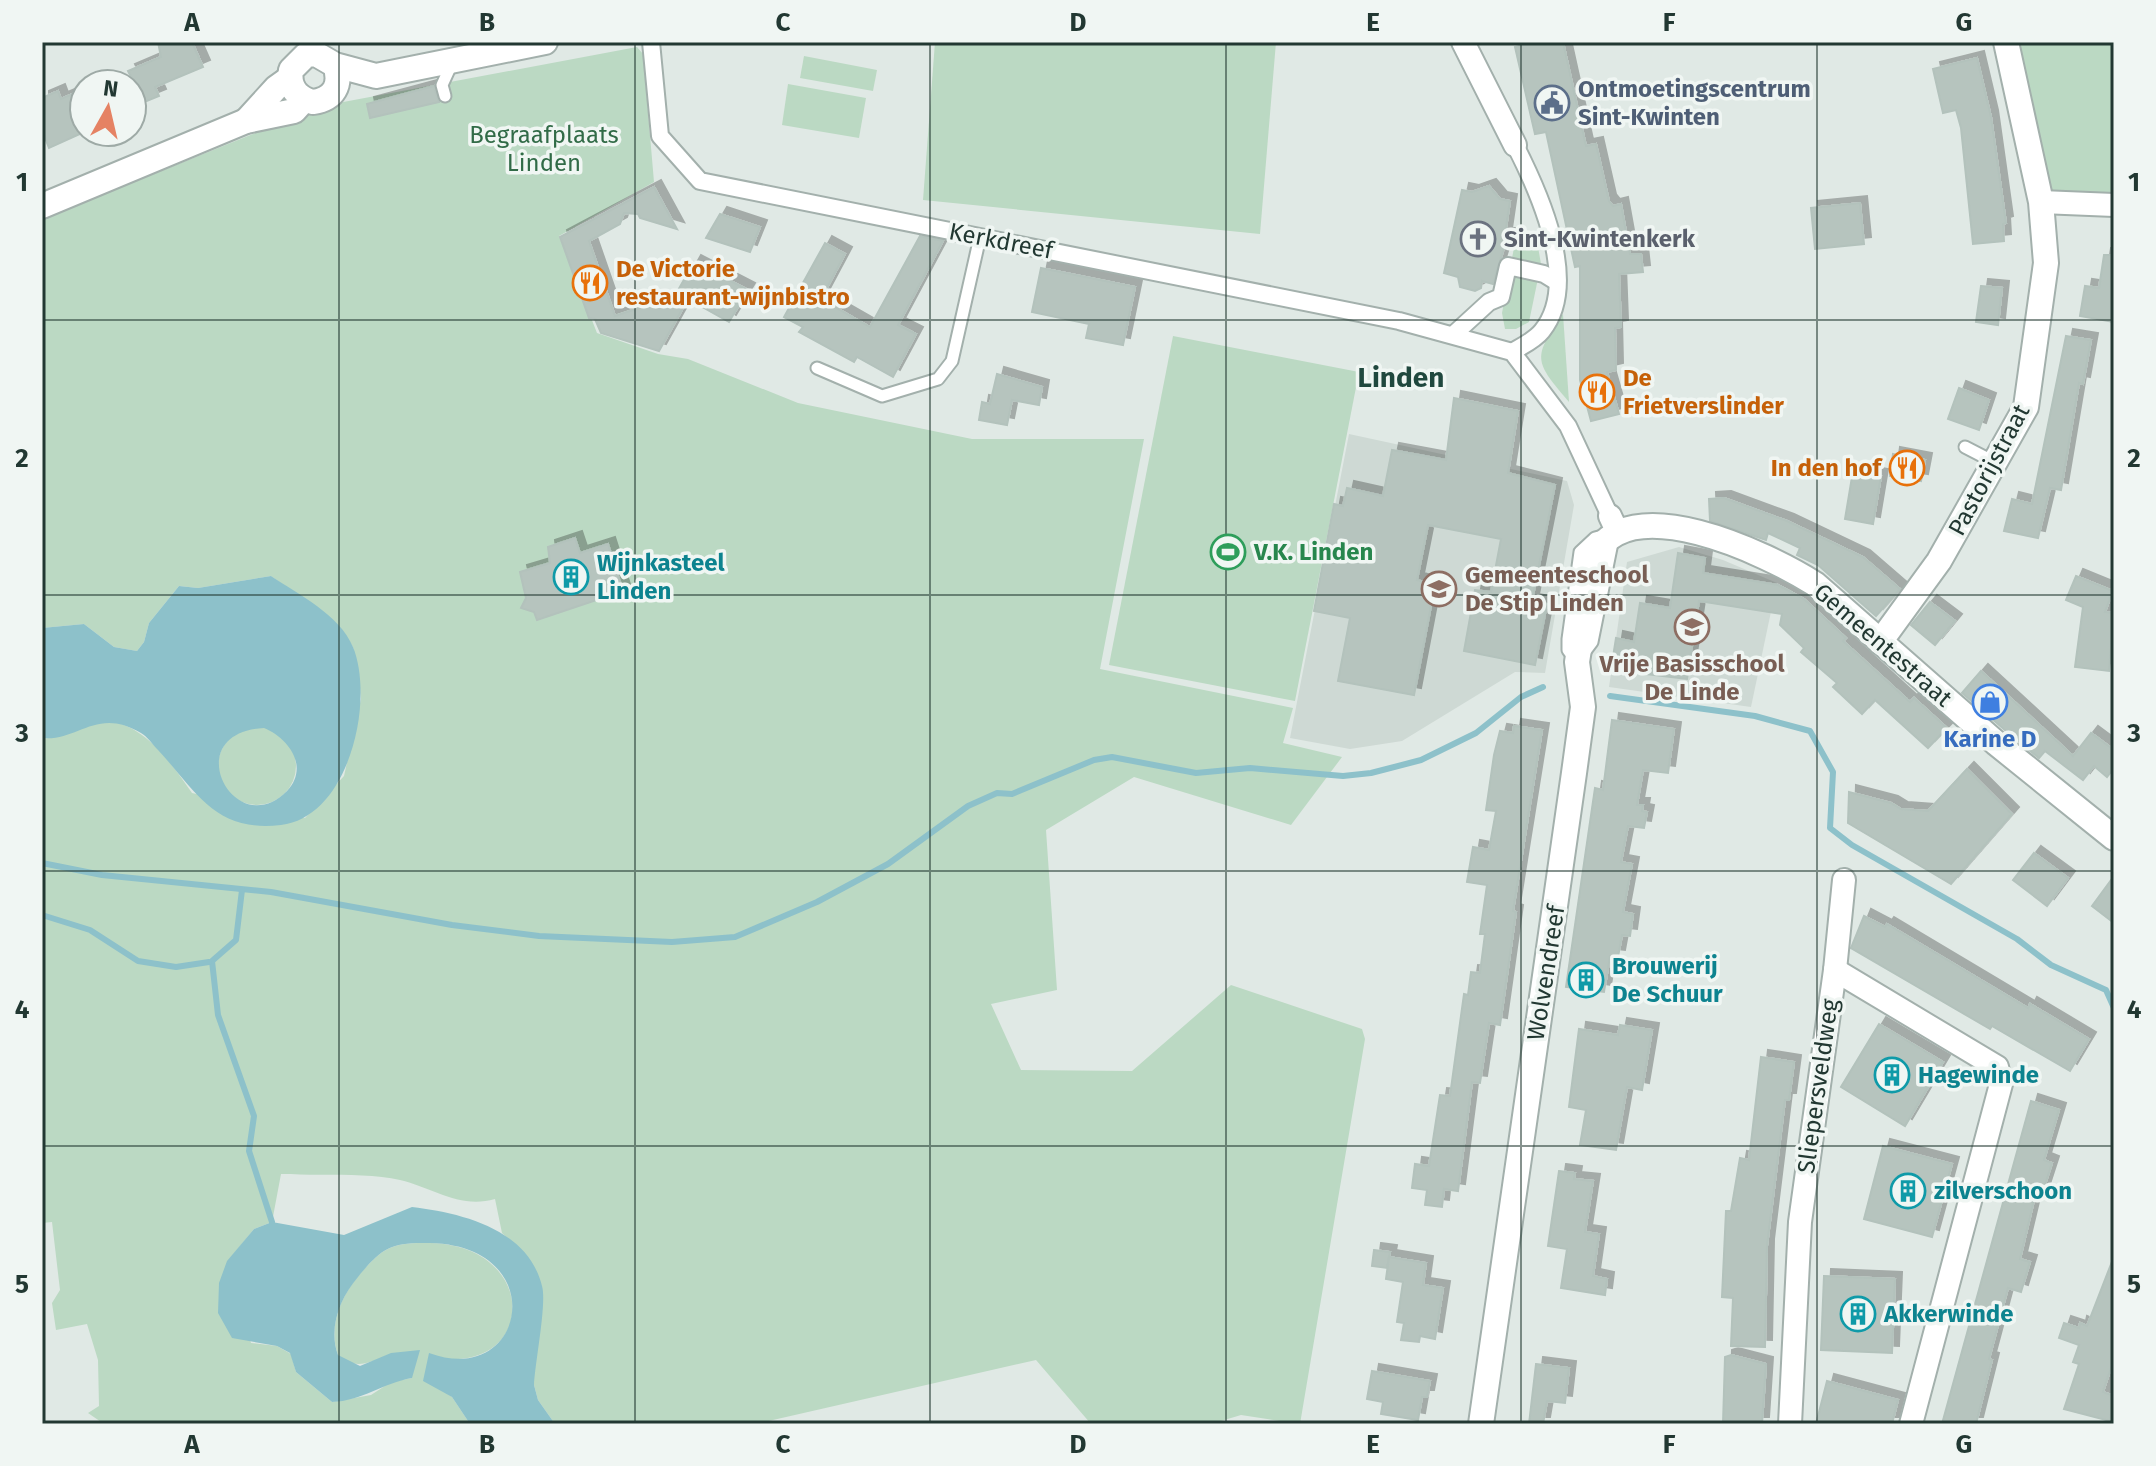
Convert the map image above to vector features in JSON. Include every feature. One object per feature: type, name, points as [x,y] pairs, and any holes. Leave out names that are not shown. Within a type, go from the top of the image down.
[{"type":"street","points":[[246,121],[295,61],[306,55],[330,63],[364,90],[415,68],[545,42]]},
{"type":"street","name":"Kerkdreef","points":[[651,42],[660,136],[700,181],[1195,279],[1453,335],[1512,352]]},
{"type":"street","points":[[1463,42],[1538,190],[1554,244],[1557,282],[1554,308],[1539,335],[1512,352],[1568,426],[1613,527]]},
{"type":"street","name":"Pastorijstraat","points":[[1880,642],[1939,561],[2026,407],[2046,263],[2041,202],[2006,42]]},
{"type":"street","points":[[295,61],[296,93],[304,100],[324,100],[330,63]]},
{"type":"street","points":[[42,206],[246,121],[294,111],[304,100]]},
{"type":"street","points":[[2041,202],[2114,205]]},
{"type":"street","points":[[1453,335],[1489,302],[1501,297],[1508,266],[1544,274],[1557,282]]},
{"type":"street","name":"Gemeentestraat","points":[[1613,527],[1644,524],[1668,528],[1766,556],[1815,584],[1996,743],[2110,828]]},
{"type":"street","name":"Wolvendreef","points":[[1481,1424],[1583,707],[1577,662],[1593,559],[1599,544],[1613,527]]},
{"type":"street","points":[[1835,970],[1844,880]]},
{"type":"street","name":"Sliepersveldweg","points":[[1790,1424],[1800,1222],[1835,970],[1997,1067],[2001,1084],[1911,1424]]},
{"type":"lane","points":[[445,96],[442,85],[453,60]]},
{"type":"lane","points":[[817,368],[882,396],[938,379],[952,361],[980,237]]},
{"type":"lane","points":[[1965,447],[1997,463]]},
{"type":"shaded area","name":"Gemeenteschool De Stip Linden","points":[[1349,434],[1567,481],[1574,505],[1545,673],[1515,672],[1402,741],[1350,749],[1290,738]]},
{"type":"shaded area","name":"Vrije Basisschool De Linde","points":[[1679,547],[1723,560],[1777,583],[1751,707],[1609,687],[1627,562]]},
{"type":"green space","points":[[935,42],[1276,42],[1260,234],[923,200]]},
{"type":"green space","points":[[2014,42],[2114,42],[2114,199],[2048,193]]},
{"type":"green space","name":"Begraafplaats Linden","points":[[637,47],[643,54],[654,182],[559,236],[597,333],[658,354],[688,359],[798,403],[972,439],[1144,439],[1100,669],[1293,708],[1283,743],[1342,757],[1291,825],[1134,777],[1046,830],[1057,990],[991,1004],[1021,1070],[1132,1071],[1231,985],[1362,1029],[1365,1039],[1300,1424],[1241,1415],[1211,1424],[1091,1424],[1036,1360],[755,1424],[555,1424],[538,1400],[534,1385],[528,1258],[502,1233],[495,1199],[458,1199],[387,1178],[281,1174],[272,1222],[254,1229],[228,1261],[251,1343],[277,1346],[291,1354],[296,1372],[332,1402],[371,1395],[391,1382],[412,1378],[373,1361],[355,1364],[338,1355],[334,1334],[341,1304],[358,1276],[374,1258],[389,1248],[431,1243],[466,1249],[491,1263],[506,1283],[512,1304],[509,1326],[497,1344],[476,1356],[446,1359],[440,1388],[452,1397],[470,1424],[104,1424],[88,1413],[99,1406],[98,1360],[87,1324],[56,1330],[52,1303],[60,1290],[52,1222],[42,1223],[42,738],[60,736],[90,724],[122,724],[150,741],[192,793],[305,818],[344,776],[361,699],[353,647],[339,626],[271,576],[198,588],[179,586],[149,623],[144,642],[137,651],[114,647],[84,624],[42,628],[42,219],[322,106]]},
{"type":"green space","points":[[804,56],[877,70],[873,91],[800,78]]},
{"type":"green space","points":[[788,84],[866,98],[859,138],[782,125]]},
{"type":"green space","points":[[1537,241],[1541,264],[1529,322],[1516,329],[1505,329],[1502,313],[1515,242]]},
{"type":"green space","points":[[1563,314],[1569,402],[1549,377],[1541,359],[1546,341]]},
{"type":"green space","name":"V.K. Linden","points":[[1173,336],[1359,372],[1295,701],[1109,665]]},
{"type":"green space","points":[[257,727],[272,730],[284,739],[293,751],[296,766],[293,781],[284,793],[272,802],[257,805],[242,802],[230,793],[221,781],[218,766],[221,751],[230,739],[242,730]]},
{"type":"water","points":[[271,576],[328,615],[353,647],[361,696],[351,753],[324,801],[305,817],[281,825],[258,826],[223,816],[196,794],[145,736],[126,726],[100,724],[54,738],[42,738],[42,628],[84,624],[114,647],[137,651],[144,642],[149,623],[179,586],[198,588]],"holes":[[[264,728],[293,754],[296,763],[294,782],[287,791],[267,804],[249,804],[234,796],[223,781],[219,764],[223,747],[238,734]]]},
{"type":"water","points":[[412,1207],[451,1214],[490,1227],[523,1250],[534,1266],[543,1294],[534,1385],[538,1400],[555,1424],[470,1424],[452,1397],[423,1381],[429,1353],[462,1359],[487,1351],[504,1335],[512,1313],[509,1289],[495,1267],[469,1250],[430,1243],[389,1248],[366,1267],[341,1304],[334,1334],[338,1355],[360,1366],[391,1353],[420,1350],[412,1378],[353,1399],[332,1402],[296,1372],[290,1353],[277,1346],[232,1338],[218,1313],[219,1283],[227,1261],[254,1229],[272,1222],[344,1235]]},
{"type":"building","points":[[158,42],[192,42],[203,67],[155,87],[159,96],[148,100],[148,68],[135,68],[161,57]]},
{"type":"building","points":[[1537,42],[1563,42],[1586,146],[1596,144],[1609,201],[1613,206],[1621,204],[1630,254],[1641,254],[1643,272],[1619,274],[1621,327],[1615,328],[1616,370],[1607,372],[1619,414],[1591,421],[1580,380],[1580,266],[1575,267],[1546,132],[1535,134],[1515,47]]},
{"type":"building","points":[[1977,58],[1991,117],[2006,223],[2003,224],[2004,241],[1973,244],[1961,128],[1956,110],[1943,113],[1933,69]]},
{"type":"building","points":[[434,86],[439,102],[370,118],[367,104]]},
{"type":"building","points":[[58,91],[61,99],[68,96],[68,139],[49,148],[42,130],[42,98]]},
{"type":"building","name":"Sint-Kwintenkerk","points":[[1489,186],[1500,199],[1510,201],[1505,235],[1508,235],[1493,284],[1482,281],[1481,288],[1475,291],[1460,287],[1458,277],[1444,273],[1462,190],[1472,192]]},
{"type":"building","points":[[654,187],[677,229],[640,218],[638,214],[624,213],[620,224],[589,241],[615,316],[681,294],[677,292],[694,262],[748,290],[729,322],[688,299],[659,351],[601,333],[595,319],[589,318],[560,237]]},
{"type":"building","points":[[1860,203],[1864,244],[1815,249],[1811,208]]},
{"type":"building","points":[[720,214],[760,227],[750,252],[706,238]]},
{"type":"building","points":[[920,236],[943,241],[898,325],[916,334],[893,377],[857,357],[854,362],[799,332],[803,327],[784,317],[825,243],[845,254],[821,299],[870,327]]},
{"type":"building","points":[[2104,255],[2114,255],[2114,322],[2080,316],[2085,286],[2099,288]]},
{"type":"building","points":[[1041,268],[1135,287],[1123,345],[1086,338],[1089,324],[1032,312]]},
{"type":"building","points":[[1981,286],[2002,288],[1998,325],[1976,322]]},
{"type":"building","points":[[2066,336],[2091,340],[2083,384],[2079,383],[2061,490],[2050,488],[2038,538],[2004,531],[2012,499],[2032,504]]},
{"type":"building","points":[[997,374],[1042,387],[1039,405],[1012,400],[1007,425],[979,420],[982,402],[990,404]]},
{"type":"building","points":[[1959,388],[1989,400],[1979,430],[1948,419]]},
{"type":"building","points":[[1454,398],[1518,411],[1508,473],[1555,485],[1532,601],[1547,604],[1535,665],[1464,651],[1475,590],[1491,592],[1501,539],[1428,525],[1417,580],[1435,585],[1414,695],[1338,681],[1350,618],[1314,611],[1334,504],[1343,506],[1347,488],[1383,496],[1392,450],[1446,460]]},
{"type":"building","name":"In den hof","points":[[1893,454],[1925,460],[1921,481],[1890,476]]},
{"type":"building","points":[[1853,471],[1881,476],[1873,524],[1845,519]]},
{"type":"building","points":[[1724,498],[1787,521],[1863,557],[1900,589],[1876,616],[1818,565],[1797,555],[1800,548],[1768,533],[1766,540],[1710,521],[1709,499]]},
{"type":"building","name":"Wijnkasteel Linden","points":[[575,538],[580,553],[608,544],[623,591],[537,620],[534,612],[521,608],[526,598],[520,572],[550,563],[548,547]]},
{"type":"building","points":[[1678,553],[1705,558],[1703,573],[1778,585],[1804,599],[1846,638],[1843,641],[1910,702],[1914,698],[1947,728],[1928,748],[1875,700],[1862,714],[1833,687],[1837,683],[1801,652],[1804,648],[1780,625],[1782,614],[1699,601],[1687,679],[1611,670],[1616,638],[1634,642],[1640,603],[1670,608]]},
{"type":"building","points":[[2076,576],[2113,591],[2105,612],[2114,613],[2109,671],[2075,667],[2083,607],[2066,600]]},
{"type":"building","points":[[1930,602],[1955,621],[1935,645],[1911,625]]},
{"type":"building","points":[[1981,671],[2073,756],[2091,733],[2114,750],[2114,768],[2107,777],[2094,766],[2083,780],[2045,751],[2039,758],[2013,737],[1962,693]]},
{"type":"building","points":[[1612,720],[1674,729],[1668,773],[1643,770],[1637,805],[1643,805],[1642,811],[1647,812],[1644,828],[1628,826],[1621,862],[1632,864],[1623,912],[1633,914],[1630,936],[1622,935],[1618,957],[1610,956],[1604,992],[1566,987],[1595,788],[1603,790]]},
{"type":"building","points":[[1514,726],[1542,730],[1513,911],[1516,912],[1500,1025],[1489,1023],[1480,1083],[1472,1082],[1458,1191],[1444,1189],[1442,1207],[1425,1205],[1427,1190],[1412,1188],[1415,1164],[1429,1166],[1440,1095],[1450,1096],[1464,994],[1468,995],[1471,972],[1480,973],[1485,934],[1480,934],[1487,885],[1467,882],[1473,847],[1489,850],[1496,811],[1486,810],[1494,755],[1500,731],[1513,733]]},
{"type":"building","points":[[1967,769],[2012,814],[1951,884],[1848,823],[1849,792],[1891,803],[1901,809],[1928,811]]},
{"type":"building","points":[[2034,853],[2068,878],[2047,906],[2013,880]]},
{"type":"building","points":[[2114,876],[2114,923],[2092,906]]},
{"type":"building","points":[[1864,916],[1885,927],[1887,924],[2028,1008],[2030,1004],[2089,1039],[2070,1071],[1992,1026],[1990,1029],[1851,948]]},
{"type":"building","name":"Hagewinde","points":[[1879,1024],[1943,1062],[1905,1126],[1841,1087]]},
{"type":"building","points":[[1620,1025],[1652,1030],[1642,1090],[1627,1087],[1616,1150],[1580,1145],[1586,1110],[1569,1107],[1579,1029],[1618,1035]]},
{"type":"building","points":[[1761,1057],[1794,1062],[1789,1100],[1785,1100],[1767,1246],[1765,1347],[1731,1346],[1733,1298],[1722,1297],[1726,1211],[1731,1211],[1740,1158],[1749,1160]]},
{"type":"building","points":[[2031,1101],[2059,1110],[2044,1160],[2052,1163],[2042,1194],[2036,1192],[2020,1259],[2030,1262],[2021,1292],[2008,1288],[1976,1424],[1942,1424]]},
{"type":"building","name":"zilverschoon","points":[[1883,1146],[1952,1164],[1932,1237],[1864,1219]]},
{"type":"building","points":[[1559,1171],[1575,1173],[1574,1179],[1593,1181],[1585,1232],[1599,1234],[1593,1276],[1607,1279],[1605,1295],[1561,1288],[1567,1249],[1548,1246]]},
{"type":"building","points":[[1374,1250],[1390,1252],[1387,1268],[1372,1266]]},
{"type":"building","points":[[1389,1257],[1426,1263],[1423,1285],[1443,1288],[1435,1339],[1420,1336],[1419,1342],[1401,1340],[1404,1323],[1397,1322],[1403,1282],[1386,1279]]},
{"type":"building","points":[[2113,1259],[2114,1359],[2103,1392],[2114,1396],[2110,1421],[2064,1409],[2079,1364],[2073,1362],[2079,1345],[2059,1338],[2064,1323],[2079,1328],[2080,1323],[2087,1326]]},
{"type":"building","name":"Akkerwinde","points":[[1824,1276],[1895,1279],[1892,1353],[1821,1350]]},
{"type":"building","points":[[1731,1355],[1766,1364],[1762,1424],[1723,1424],[1725,1357]]},
{"type":"building","points":[[1536,1364],[1569,1368],[1565,1403],[1547,1401],[1543,1424],[1529,1424]]},
{"type":"building","points":[[1372,1371],[1430,1381],[1427,1397],[1422,1397],[1418,1420],[1381,1414],[1383,1402],[1367,1399]]},
{"type":"building","points":[[1827,1381],[1898,1400],[1892,1424],[1816,1424]]},
{"type":"waterway","points":[[42,863],[102,875],[271,892],[452,925],[539,936],[672,942],[735,937],[817,902],[888,864],[968,806],[997,793],[1012,794],[1094,760],[1112,757],[1196,773],[1250,768],[1343,776],[1371,773],[1421,760],[1476,733],[1521,697],[1543,687]]},
{"type":"waterway","points":[[1610,696],[1755,716],[1810,731],[1833,772],[1830,828],[1852,845],[2017,939],[2051,965],[2106,990],[2114,1008]]},
{"type":"waterway","points":[[242,890],[236,940],[212,961],[218,1015],[254,1116],[249,1151],[272,1222]]},
{"type":"waterway","points":[[42,915],[90,930],[138,961],[176,967],[209,962]]},
{"type":"place","name":"Ontmoetingscentrum Sint-Kwinten","points":[[1552,103]]},
{"type":"place","name":"Sint-Kwintenkerk","points":[[1478,239]]},
{"type":"place","name":"De Victorie restaurant-wijnbistro","points":[[590,283]]},
{"type":"place","name":"De Frietverslinder","points":[[1597,392]]},
{"type":"place","name":"In den hof","points":[[1907,468]]},
{"type":"place","name":"V.K. Linden","points":[[1228,552]]},
{"type":"place","name":"Wijnkasteel Linden","points":[[571,577]]},
{"type":"place","name":"Gemeenteschool De Stip Linden","points":[[1439,589]]},
{"type":"place","name":"Vrije Basisschool De Linde","points":[[1692,627]]},
{"type":"place","name":"Karine D","points":[[1990,702]]},
{"type":"place","name":"Brouwerij De Schuur","points":[[1586,980]]},
{"type":"place","name":"Hagewinde","points":[[1892,1075]]},
{"type":"place","name":"zilverschoon","points":[[1908,1191]]},
{"type":"place","name":"Akkerwinde","points":[[1858,1314]]},
{"type":"district","name":"Linden","points":[[1401,377]]}]
